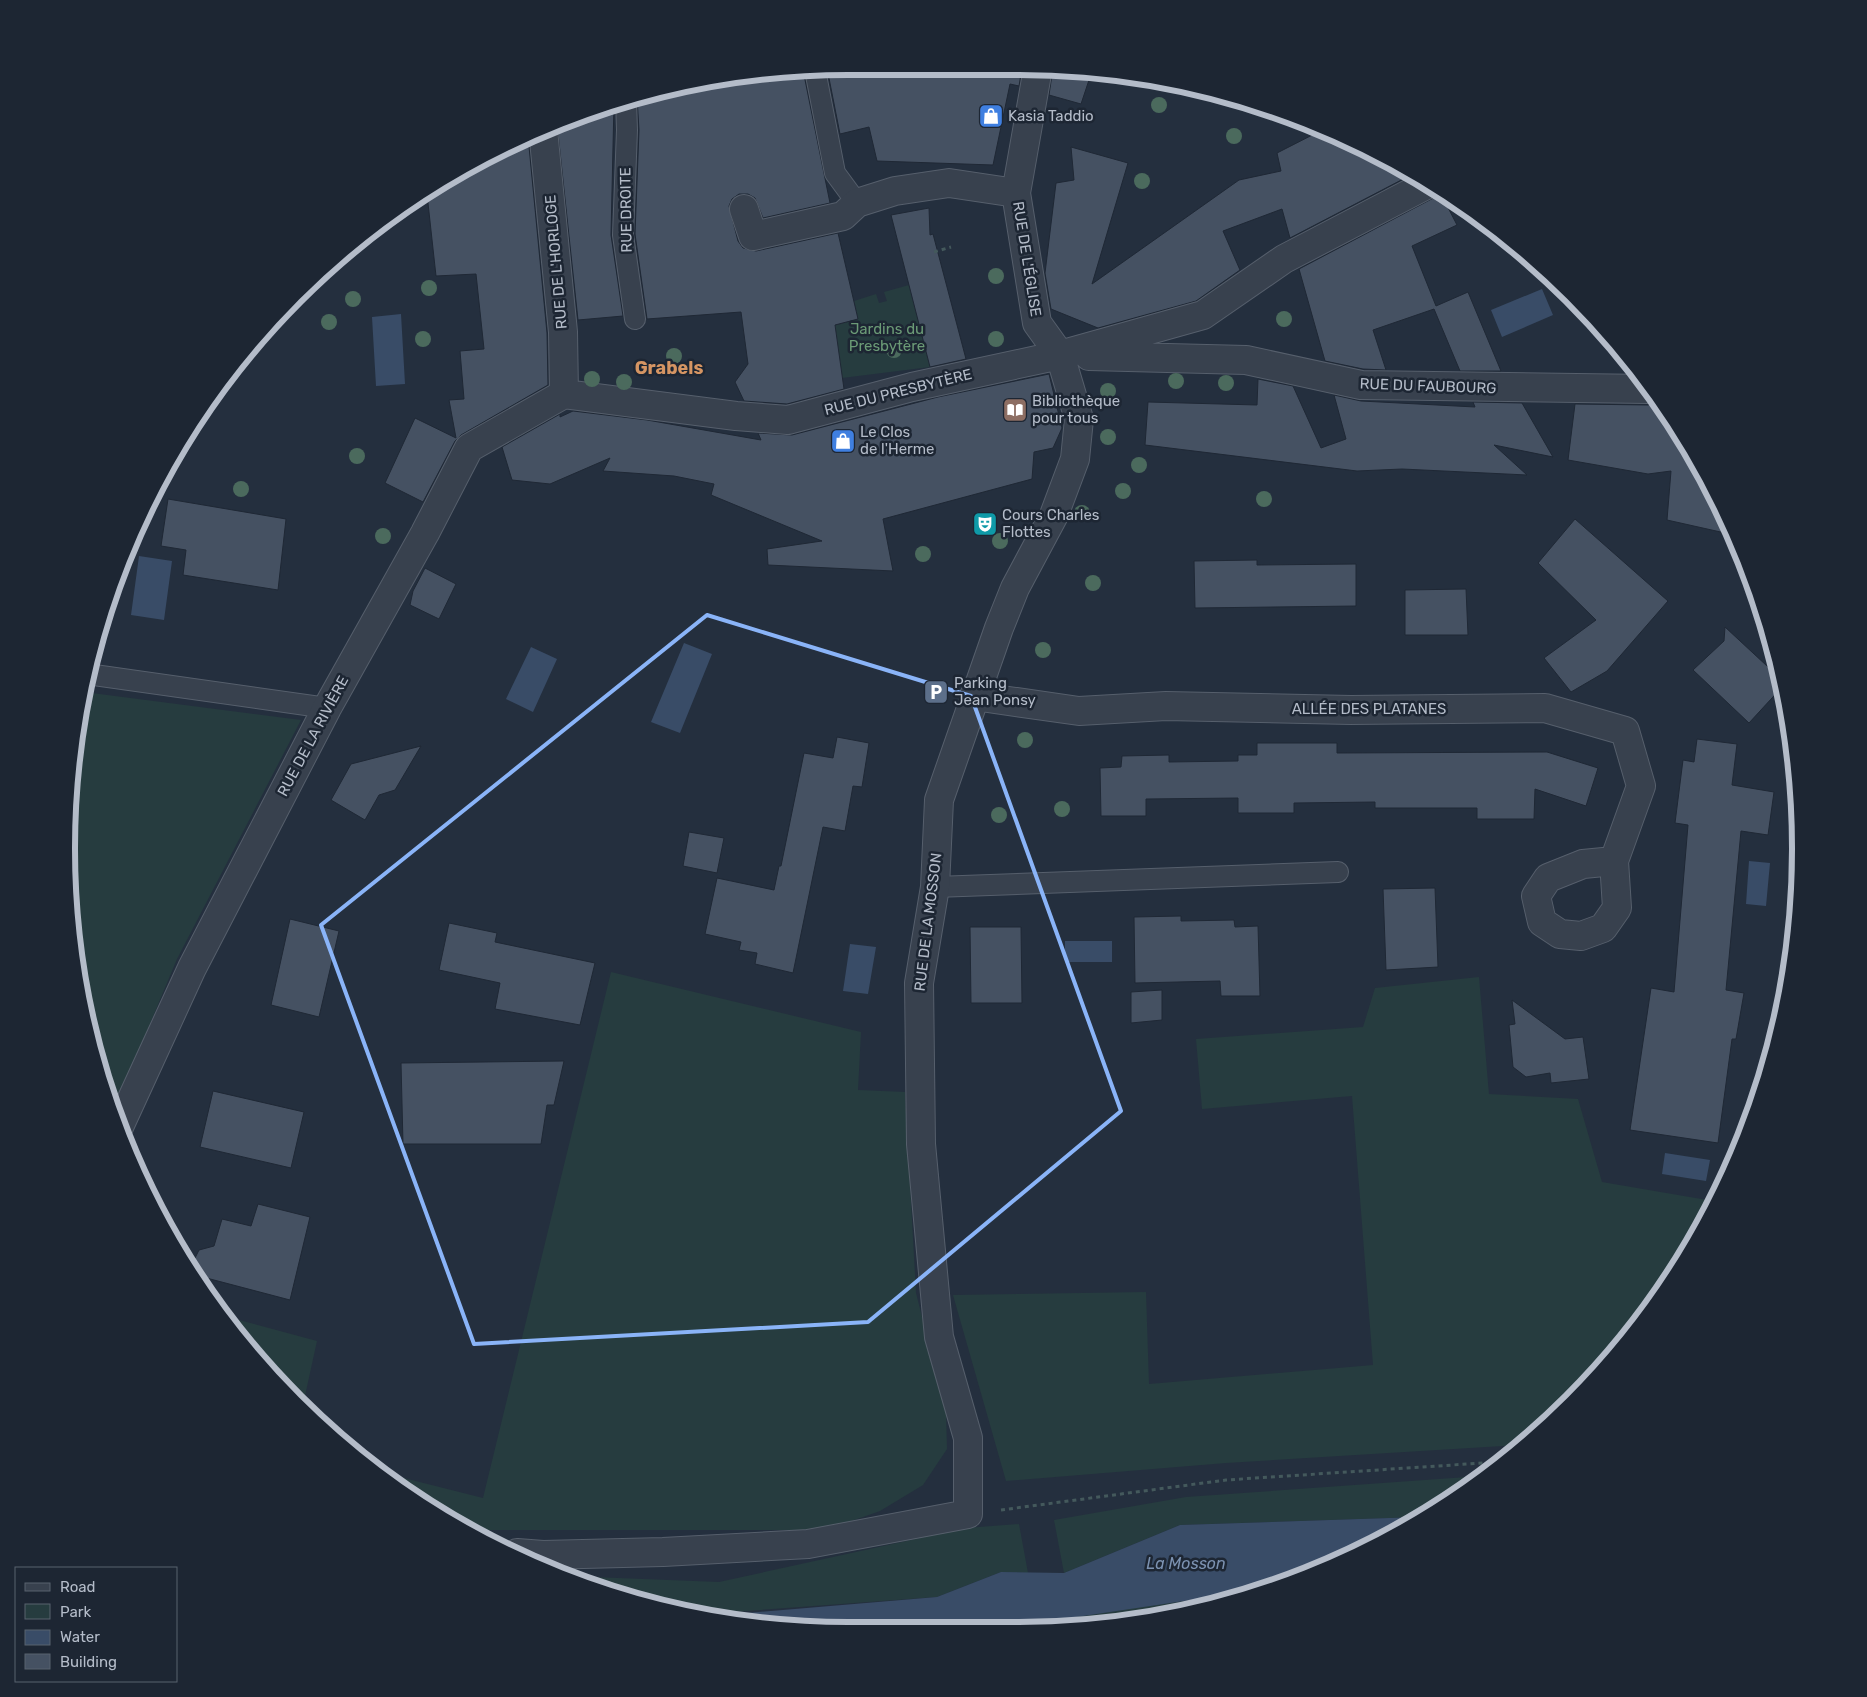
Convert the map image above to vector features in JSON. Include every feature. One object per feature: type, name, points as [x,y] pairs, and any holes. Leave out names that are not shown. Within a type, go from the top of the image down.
[{"type":"street","name":"RUE DE L'ÉGLISE","points":[[1037,76],[1016,193],[1037,324],[1060,355]]},
{"type":"street","name":"RUE DE L'HORLOGE","points":[[544,138],[563,332],[564,394]]},
{"type":"street","points":[[744,209],[753,236],[843,216],[857,203],[895,191],[949,183],[1016,193]]},
{"type":"street","points":[[1060,355],[1203,315],[1284,258],[1420,188]]},
{"type":"street","name":"RUE DU PRESBYTÈRE","points":[[564,394],[736,416],[788,420],[912,388],[1060,355]]},
{"type":"street","name":"RUE DU FAUBOURG","points":[[1060,355],[1246,360],[1361,385],[1640,389]]},
{"type":"street","name":"RUE DE LA MOSSON","points":[[968,1514],[968,1438],[940,1337],[921,1144],[918,983],[935,887],[939,800],[974,696],[1015,588],[1054,515],[1075,459],[1079,419],[1060,355]]},
{"type":"street","name":"RUE DE LA RIVIÈRE","points":[[124,1118],[192,968],[327,708],[425,534],[469,448],[564,394]]},
{"type":"street","name":"ALLÉE DES PLATANES","points":[[974,696],[1079,711],[1166,706],[1351,710],[1546,708],[1625,731],[1641,786],[1614,861]]},
{"type":"street","points":[[533,1554],[653,1552],[808,1544],[968,1514]]},
{"type":"lane","points":[[816,76],[835,173],[857,203]]},
{"type":"lane","name":"RUE DROITE","points":[[626,108],[623,235],[634,319]]},
{"type":"lane","points":[[95,675],[327,708]]},
{"type":"lane","points":[[935,887],[1338,872]]},
{"type":"path","points":[[934,252],[951,247]]},
{"type":"path","points":[[968,1514],[1032,1508],[1226,1480],[1488,1463]]},
{"type":"highlighted area","points":[[707,615],[971,696],[1121,1111],[868,1322],[474,1344],[321,925]]},
{"type":"green space","name":"Jardins du Presbytère","points":[[909,285],[930,367],[842,378],[826,328],[858,319],[854,301],[876,294],[879,303],[887,301],[884,292]]},
{"type":"green space","points":[[91,693],[301,720],[177,959],[118,1101],[101,1049],[90,999],[77,899],[75,848],[77,798],[82,748]]},
{"type":"green space","points":[[611,972],[861,1032],[858,1090],[905,1092],[916,1293],[946,1411],[947,1449],[923,1485],[880,1511],[826,1530],[484,1530],[419,1492],[398,1476],[483,1498]]},
{"type":"green space","points":[[1479,977],[1489,1094],[1578,1099],[1602,1182],[1707,1200],[1662,1278],[1632,1319],[1600,1359],[1529,1430],[1510,1446],[1226,1463],[1006,1481],[953,1295],[1146,1292],[1149,1384],[1373,1365],[1352,1096],[1202,1109],[1196,1039],[1363,1027],[1375,988]]},
{"type":"green space","points":[[235,1319],[317,1341],[305,1398],[267,1359]]},
{"type":"green space","points":[[1469,1477],[1406,1517],[1180,1525],[1064,1573],[1054,1520],[1186,1497]]},
{"type":"green space","points":[[1019,1524],[1028,1573],[1001,1572],[937,1597],[730,1612],[648,1596],[589,1577],[719,1582],[966,1528]]},
{"type":"green space","points":[[1221,1595],[1169,1607],[1119,1615],[1042,1621]]},
{"type":"water","points":[[1542,289],[1553,315],[1502,337],[1491,310]]},
{"type":"water","points":[[401,314],[405,384],[376,386],[372,317]]},
{"type":"water","points":[[139,556],[172,561],[164,620],[131,615]]},
{"type":"water","points":[[684,643],[712,654],[680,733],[651,722]]},
{"type":"water","points":[[531,647],[557,659],[533,712],[506,699]]},
{"type":"water","points":[[1749,861],[1770,863],[1766,906],[1746,904]]},
{"type":"water","points":[[1065,941],[1112,941],[1112,962],[1065,962]]},
{"type":"water","points":[[850,944],[876,947],[868,994],[843,991]]},
{"type":"water","points":[[1665,1153],[1710,1160],[1706,1181],[1662,1174]]},
{"type":"water","name":"La Mosson","points":[[1406,1517],[1361,1542],[1315,1563],[1220,1596],[1052,1621],[848,1622],[798,1620],[739,1614],[937,1597],[1001,1572],[1064,1573],[1180,1525]]},
{"type":"building","points":[[1021,75],[1019,86],[1010,84],[993,165],[877,161],[869,127],[840,134],[829,76]]},
{"type":"building","points":[[1052,76],[1089,79],[1081,104],[1049,95]]},
{"type":"building","points":[[804,77],[830,203],[763,218],[755,198],[748,194],[739,194],[732,199],[729,206],[738,241],[743,248],[756,251],[838,233],[858,319],[835,325],[844,389],[787,404],[744,401],[735,382],[748,364],[741,312],[647,319],[635,234],[639,130],[637,104],[698,90],[748,82]]},
{"type":"building","points":[[614,112],[611,235],[623,316],[578,320],[558,132]]},
{"type":"building","points":[[1315,134],[1361,155],[1404,179],[1290,238],[1282,209],[1223,231],[1240,270],[1196,301],[1098,328],[1051,309],[1045,273],[1056,183],[1074,180],[1071,147],[1128,163],[1092,284],[1239,180],[1281,171],[1277,153]]},
{"type":"building","points":[[529,145],[547,333],[548,385],[461,435],[455,441],[423,502],[385,483],[415,418],[456,438],[449,400],[464,399],[460,351],[484,349],[476,274],[436,276],[428,200],[462,179]]},
{"type":"building","points":[[1435,197],[1446,204],[1457,225],[1412,246],[1436,306],[1468,292],[1501,371],[1460,371],[1434,309],[1373,330],[1386,370],[1363,369],[1325,361],[1299,269]]},
{"type":"building","points":[[929,208],[930,235],[933,234],[966,359],[930,367],[891,215]]},
{"type":"building","points":[[1049,374],[1062,428],[1053,448],[1034,452],[1032,479],[883,519],[893,571],[768,565],[767,549],[822,541],[711,495],[714,484],[674,476],[603,471],[610,458],[550,484],[512,480],[502,447],[560,414],[560,417],[573,411],[647,420],[761,440],[758,433],[792,435],[938,397]]},
{"type":"building","points":[[1258,379],[1293,386],[1321,448],[1346,439],[1334,395],[1361,401],[1475,407],[1473,402],[1522,403],[1553,457],[1494,445],[1527,475],[1402,469],[1357,471],[1145,445],[1148,402],[1257,405]]},
{"type":"building","points":[[1575,404],[1651,404],[1662,419],[1688,462],[1724,533],[1667,520],[1671,471],[1648,474],[1568,460]]},
{"type":"building","points":[[168,499],[286,519],[278,590],[183,575],[186,550],[161,546]]},
{"type":"building","points":[[1575,519],[1668,601],[1607,671],[1571,692],[1544,658],[1596,620],[1538,563]]},
{"type":"building","points":[[1257,560],[1257,565],[1356,564],[1356,606],[1195,608],[1194,561]]},
{"type":"building","points":[[425,568],[456,584],[439,619],[410,605],[413,591]]},
{"type":"building","points":[[1466,589],[1468,635],[1405,635],[1405,590]]},
{"type":"building","points":[[1725,627],[1771,669],[1776,694],[1749,723],[1693,670],[1724,641]]},
{"type":"building","points":[[837,737],[869,743],[862,787],[853,786],[845,831],[823,827],[793,973],[755,964],[757,953],[739,950],[741,942],[705,934],[717,878],[774,890],[779,866],[781,866],[804,753],[833,758]]},
{"type":"building","points":[[1697,739],[1737,744],[1732,785],[1774,792],[1768,835],[1741,831],[1726,990],[1744,993],[1736,1039],[1732,1039],[1718,1143],[1630,1130],[1651,988],[1674,992],[1688,825],[1675,823],[1683,760],[1694,762]]},
{"type":"building","points":[[1257,743],[1337,743],[1337,753],[1547,752],[1598,768],[1586,806],[1535,789],[1534,819],[1477,819],[1477,808],[1375,808],[1375,802],[1294,803],[1294,813],[1238,813],[1238,798],[1146,799],[1146,816],[1101,816],[1100,768],[1121,767],[1122,756],[1169,755],[1169,762],[1238,761],[1238,755],[1257,755]]},
{"type":"building","points":[[421,746],[395,790],[379,795],[365,820],[331,800],[351,764]]},
{"type":"building","points":[[689,832],[724,838],[717,873],[683,866]]},
{"type":"building","points":[[1435,888],[1438,967],[1386,970],[1383,889]]},
{"type":"building","points":[[1181,916],[1181,921],[1234,920],[1235,927],[1258,926],[1260,996],[1221,996],[1220,981],[1135,983],[1134,917]]},
{"type":"building","points":[[290,919],[339,931],[319,1017],[271,1005]]},
{"type":"building","points":[[449,923],[497,933],[495,942],[595,963],[580,1025],[495,1009],[500,983],[439,970]]},
{"type":"building","points":[[970,927],[1021,927],[1022,1003],[971,1003]]},
{"type":"building","points":[[1162,990],[1162,1020],[1131,1023],[1131,992]]},
{"type":"building","points":[[1512,1000],[1565,1039],[1583,1037],[1589,1079],[1551,1083],[1550,1073],[1526,1077],[1513,1067],[1509,1025],[1515,1024]]},
{"type":"building","points":[[564,1061],[554,1105],[547,1105],[541,1144],[403,1144],[401,1063]]},
{"type":"building","points":[[213,1091],[304,1112],[291,1168],[200,1147]]},
{"type":"building","points":[[258,1204],[310,1217],[290,1300],[205,1278],[194,1260],[199,1250],[214,1246],[222,1219],[251,1226]]},
{"type":"place","name":"Kasia Taddio","points":[[991,116]]},
{"type":"place","name":"Bibliothèque pour tous","points":[[1015,410]]},
{"type":"place","name":"Le Clos de l'Herme","points":[[843,441]]},
{"type":"place","name":"Cours Charles Flottes","points":[[985,524]]},
{"type":"place","name":"Parking Jean Ponsy","points":[[936,692]]},
{"type":"district","name":"Grabels","points":[[669,368]]}]
